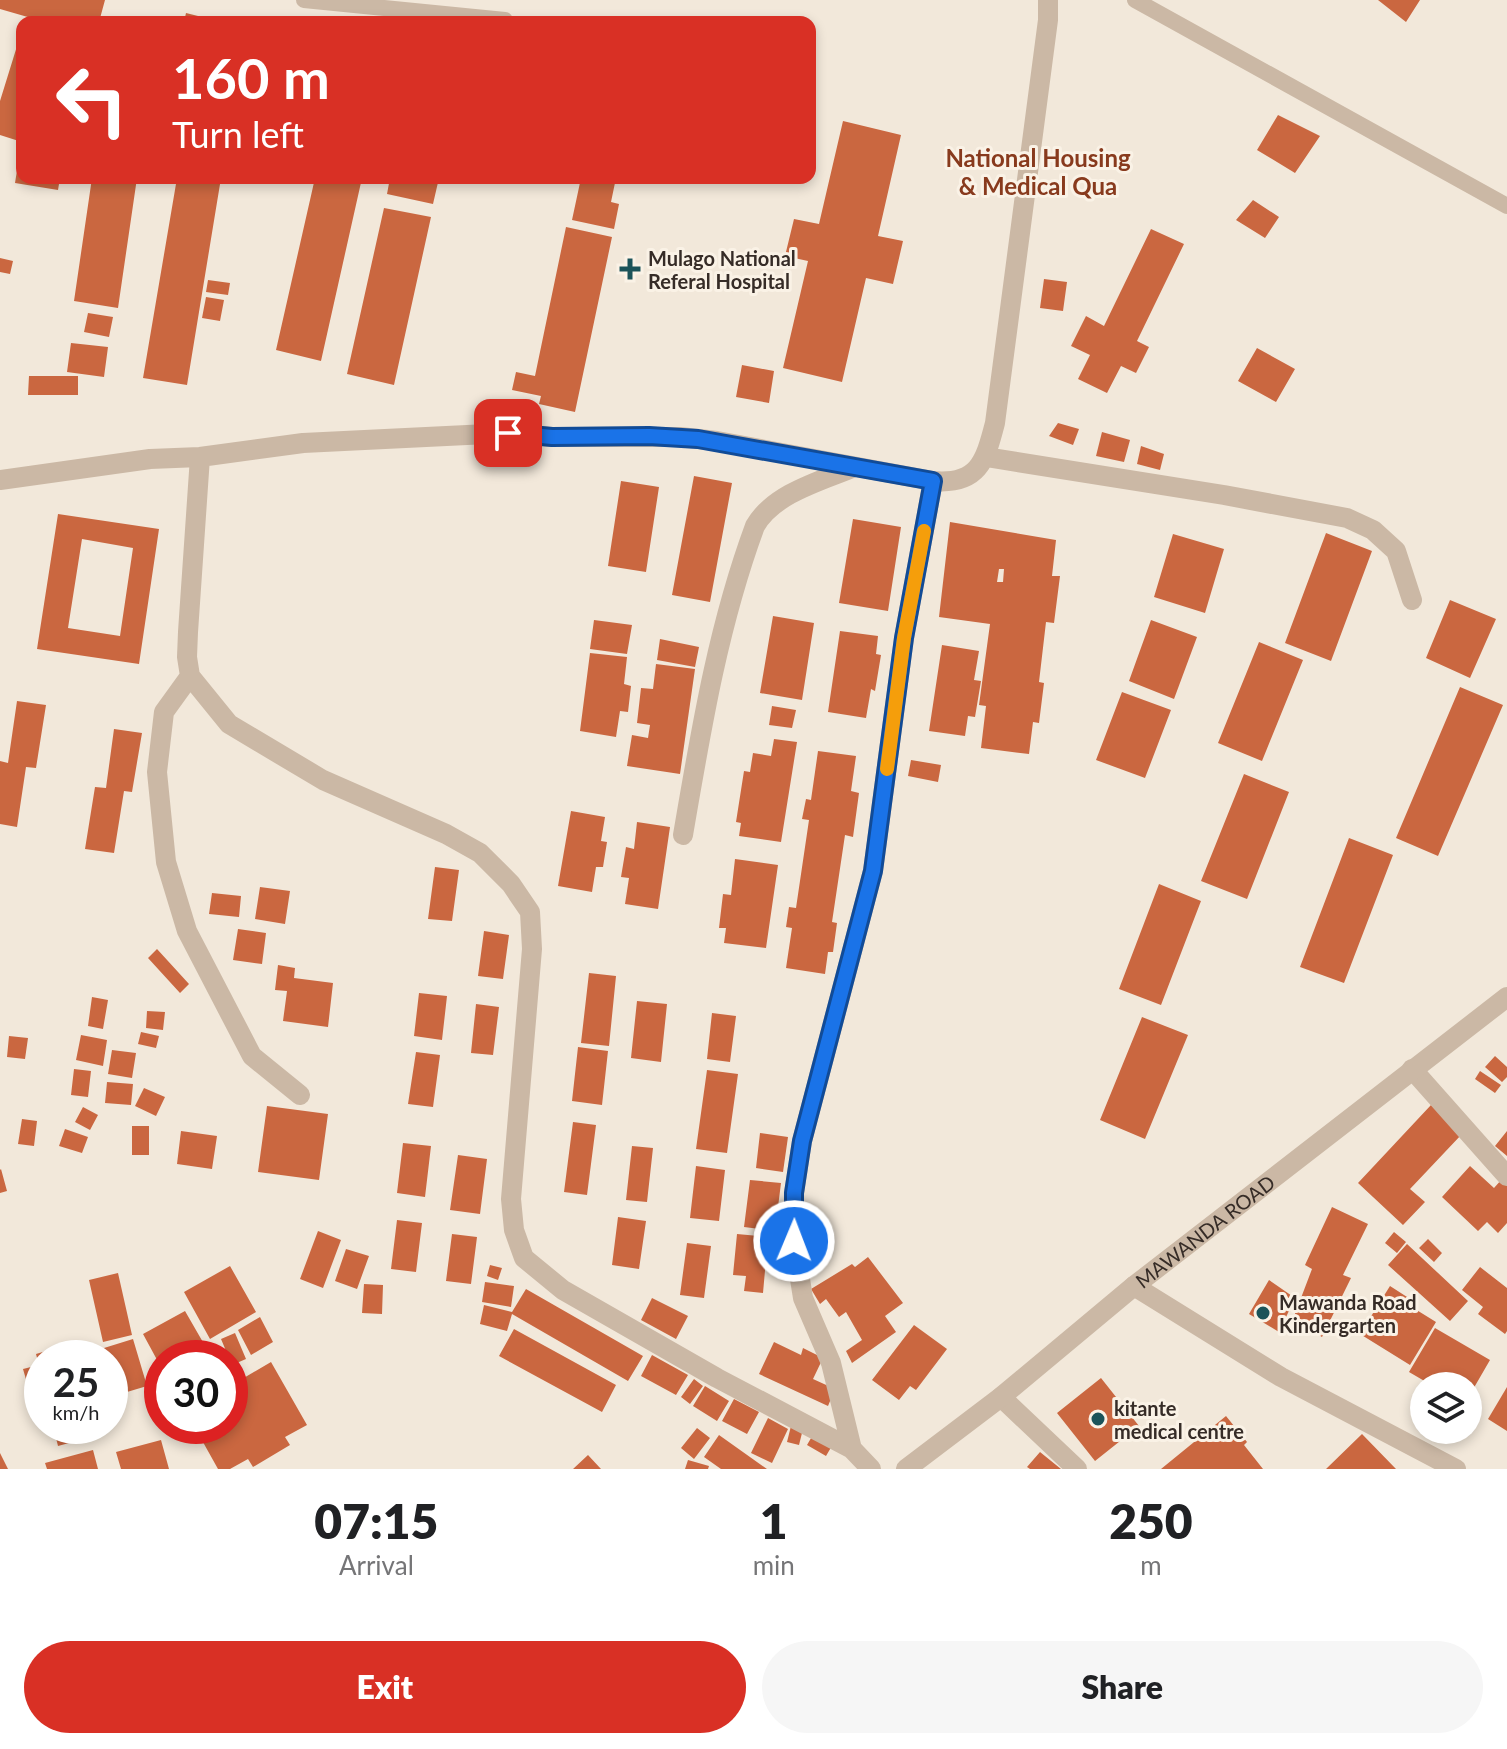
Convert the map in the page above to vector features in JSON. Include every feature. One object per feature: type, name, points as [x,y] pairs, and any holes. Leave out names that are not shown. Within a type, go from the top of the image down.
[{"type":"street","points":[[0,480],[150,459],[200,457],[303,443],[508,433],[552,437],[680,437],[933,481],[950,483],[967,478],[986,457],[995,423],[1048,10]]},
{"type":"street","points":[[200,457],[188,632],[190,676],[229,724],[323,780],[446,834],[480,853],[511,884],[530,912],[532,949],[511,1199],[514,1230],[524,1258],[563,1290],[717,1378],[852,1449],[871,1469]]},
{"type":"street","points":[[986,457],[1347,518],[1373,530],[1396,551],[1412,600]]},
{"type":"street","points":[[683,835],[702,722],[724,622],[755,526],[760,517],[803,488],[852,468]]},
{"type":"street","points":[[852,1449],[831,1363],[803,1298],[794,1241],[794,1193],[802,1141],[873,871],[904,638],[933,481]]},
{"type":"street","points":[[190,676],[164,712],[157,772],[166,862],[187,931],[252,1056],[300,1095]]},
{"type":"street","name":"MAWANDA ROAD","points":[[906,1469],[1001,1397],[1134,1286],[1507,997]]},
{"type":"street","points":[[1412,1069],[1507,1176]]},
{"type":"street","points":[[1134,1286],[1281,1377],[1456,1469]]},
{"type":"street","points":[[1001,1397],[1077,1469]]},
{"type":"lane","points":[[304,0],[402,16]]},
{"type":"lane","points":[[1048,10],[1061,0]]},
{"type":"lane","points":[[1135,0],[1507,206]]},
{"type":"building","points":[[0,0],[105,0],[101,16],[24,16],[0,9]]},
{"type":"building","points":[[1378,0],[1420,0],[1406,22]]},
{"type":"building","points":[[16,49],[16,140],[0,135],[0,101]]},
{"type":"building","points":[[1278,115],[1320,136],[1295,173],[1257,150]]},
{"type":"building","points":[[843,121],[901,135],[878,236],[903,241],[893,284],[866,278],[842,382],[783,368],[808,261],[785,256],[794,219],[819,224]]},
{"type":"building","points":[[21,184],[59,184],[58,190]]},
{"type":"building","points":[[91,184],[136,184],[118,308],[74,301]]},
{"type":"building","points":[[176,184],[220,184],[187,385],[143,378]]},
{"type":"building","points":[[314,184],[361,184],[321,361],[276,350]]},
{"type":"building","points":[[389,184],[438,184],[433,204],[387,194]]},
{"type":"building","points":[[580,184],[615,184],[611,202],[619,204],[614,229],[572,220]]},
{"type":"building","points":[[1253,200],[1279,217],[1265,238],[1236,220]]},
{"type":"building","points":[[384,208],[431,217],[394,385],[347,374]]},
{"type":"building","points":[[566,227],[612,237],[575,412],[539,404],[541,396],[512,390],[516,372],[535,376]]},
{"type":"building","points":[[1151,229],[1184,244],[1137,341],[1149,347],[1136,373],[1121,366],[1107,393],[1078,379],[1090,355],[1071,346],[1086,316],[1104,326]]},
{"type":"building","points":[[0,258],[13,261],[10,274],[0,272]]},
{"type":"building","points":[[1044,279],[1067,282],[1063,311],[1040,308]]},
{"type":"building","points":[[208,280],[230,283],[228,295],[206,292]]},
{"type":"building","points":[[206,297],[224,300],[220,321],[202,318]]},
{"type":"building","points":[[88,313],[113,317],[109,337],[84,332]]},
{"type":"building","points":[[71,343],[108,347],[104,377],[67,372]]},
{"type":"building","points":[[1257,348],[1295,369],[1276,402],[1238,381]]},
{"type":"building","points":[[742,365],[774,371],[769,403],[736,397]]},
{"type":"building","points":[[29,376],[78,376],[78,395],[28,395]]},
{"type":"building","points":[[1058,423],[1079,429],[1073,445],[1049,436]]},
{"type":"building","points":[[1102,432],[1130,440],[1124,462],[1096,456]]},
{"type":"building","points":[[1141,446],[1164,454],[1160,470],[1137,464]]},
{"type":"building","points":[[694,476],[732,483],[710,602],[672,595]]},
{"type":"building","points":[[621,481],[659,487],[646,572],[608,566]]},
{"type":"building","points":[[58,514],[159,529],[139,664],[37,649]],"holes":[[[82,539],[133,548],[120,636],[68,628]]]},
{"type":"building","points":[[853,519],[901,527],[888,611],[839,603]]},
{"type":"building","points":[[950,522],[1056,540],[1052,576],[1060,576],[1054,623],[1046,622],[1039,682],[1044,683],[1039,723],[1033,722],[1029,754],[981,748],[986,706],[979,705],[990,624],[939,617]],"holes":[[[999,569],[1004,569],[1003,582],[997,582]]]},
{"type":"building","points":[[1326,533],[1372,551],[1331,661],[1285,643]]},
{"type":"building","points":[[1173,534],[1224,549],[1205,613],[1154,597]]},
{"type":"building","points":[[1450,600],[1496,619],[1470,678],[1426,658]]},
{"type":"building","points":[[773,616],[814,623],[802,700],[760,693]]},
{"type":"building","points":[[594,620],[632,625],[627,654],[590,649]]},
{"type":"building","points":[[1151,620],[1197,637],[1174,699],[1129,681]]},
{"type":"building","points":[[840,631],[878,636],[876,654],[881,655],[875,691],[871,689],[866,718],[828,712]]},
{"type":"building","points":[[660,639],[699,647],[695,667],[657,660]]},
{"type":"building","points":[[1259,642],[1303,660],[1262,761],[1218,743]]},
{"type":"building","points":[[942,645],[979,651],[974,680],[981,681],[975,717],[968,716],[965,736],[929,731]]},
{"type":"building","points":[[590,653],[627,657],[624,684],[631,686],[628,712],[620,711],[616,737],[580,731]]},
{"type":"building","points":[[656,664],[695,669],[680,774],[627,766],[632,735],[648,738],[650,725],[637,723],[641,688],[653,689]]},
{"type":"building","points":[[1460,687],[1503,705],[1438,856],[1396,838]]},
{"type":"building","points":[[1122,692],[1171,710],[1145,778],[1096,760]]},
{"type":"building","points":[[17,701],[46,705],[36,768],[26,767],[17,827],[0,824],[0,761],[8,763]]},
{"type":"building","points":[[772,706],[796,710],[792,728],[769,725]]},
{"type":"building","points":[[114,729],[142,733],[132,792],[124,791],[114,853],[85,849],[95,787],[106,788]]},
{"type":"building","points":[[774,739],[797,742],[781,842],[739,836],[741,823],[736,822],[744,771],[750,772],[753,753],[771,756]]},
{"type":"building","points":[[818,751],[856,756],[851,791],[859,793],[853,837],[845,835],[832,922],[837,923],[833,952],[828,952],[825,974],[786,968],[792,928],[786,927],[789,907],[796,908],[809,820],[802,819],[806,799],[811,800]]},
{"type":"building","points":[[911,760],[941,765],[938,782],[908,776]]},
{"type":"building","points":[[1244,774],[1289,792],[1247,899],[1201,881]]},
{"type":"building","points":[[571,811],[605,817],[601,841],[607,842],[603,867],[596,867],[592,892],[558,886]]},
{"type":"building","points":[[637,822],[670,827],[658,909],[625,904],[629,878],[621,877],[626,847],[634,849]]},
{"type":"building","points":[[1349,838],[1393,855],[1344,983],[1300,967]]},
{"type":"building","points":[[735,859],[778,865],[766,948],[724,943],[726,928],[719,928],[723,894],[731,895]]},
{"type":"building","points":[[435,867],[459,870],[452,921],[428,919]]},
{"type":"building","points":[[1159,884],[1201,901],[1161,1005],[1119,989]]},
{"type":"building","points":[[260,887],[290,891],[285,924],[255,919]]},
{"type":"building","points":[[212,893],[241,896],[239,917],[209,914]]},
{"type":"building","points":[[238,929],[266,933],[262,964],[233,960]]},
{"type":"building","points":[[484,931],[509,935],[503,979],[478,976]]},
{"type":"building","points":[[157,949],[189,984],[180,993],[148,958]]},
{"type":"building","points":[[278,965],[295,968],[294,978],[333,983],[328,1027],[283,1021],[287,991],[275,990]]},
{"type":"building","points":[[589,973],[616,976],[609,1046],[581,1043]]},
{"type":"building","points":[[419,993],[447,996],[442,1040],[414,1036]]},
{"type":"building","points":[[92,997],[108,1000],[103,1029],[88,1026]]},
{"type":"building","points":[[637,1001],[667,1004],[661,1062],[631,1058]]},
{"type":"building","points":[[476,1004],[499,1007],[493,1055],[471,1053]]},
{"type":"building","points":[[147,1011],[165,1012],[163,1030],[146,1028]]},
{"type":"building","points":[[712,1013],[736,1016],[730,1062],[707,1059]]},
{"type":"building","points":[[1142,1017],[1188,1035],[1145,1139],[1100,1120]]},
{"type":"building","points":[[141,1032],[159,1036],[156,1048],[138,1044]]},
{"type":"building","points":[[81,1035],[107,1040],[103,1066],[76,1060]]},
{"type":"building","points":[[9,1036],[28,1038],[25,1059],[7,1057]]},
{"type":"building","points":[[578,1047],[608,1051],[602,1105],[572,1101]]},
{"type":"building","points":[[112,1050],[136,1053],[132,1078],[108,1074]]},
{"type":"building","points":[[416,1052],[440,1055],[433,1107],[408,1104]]},
{"type":"building","points":[[1495,1056],[1507,1067],[1507,1077],[1502,1082],[1485,1067]]},
{"type":"building","points":[[74,1069],[91,1071],[88,1097],[71,1095]]},
{"type":"building","points":[[707,1070],[738,1074],[727,1153],[696,1149]]},
{"type":"building","points":[[1480,1071],[1501,1085],[1495,1093],[1475,1079]]},
{"type":"building","points":[[107,1082],[133,1084],[131,1105],[105,1103]]},
{"type":"building","points":[[144,1088],[165,1097],[156,1116],[135,1106]]},
{"type":"building","points":[[1431,1105],[1462,1134],[1410,1189],[1425,1202],[1403,1225],[1358,1183]]},
{"type":"building","points":[[267,1106],[328,1114],[319,1180],[258,1172]]},
{"type":"building","points":[[83,1107],[98,1115],[90,1130],[75,1122]]},
{"type":"building","points":[[22,1119],[37,1121],[34,1146],[18,1144]]},
{"type":"building","points":[[573,1122],[596,1125],[587,1195],[564,1192]]},
{"type":"building","points":[[132,1126],[149,1126],[149,1155],[132,1155]]},
{"type":"building","points":[[65,1129],[88,1137],[82,1153],[59,1146]]},
{"type":"building","points":[[181,1131],[217,1136],[212,1169],[177,1164]]},
{"type":"building","points":[[1507,1131],[1507,1156],[1495,1146]]},
{"type":"building","points":[[760,1133],[788,1137],[783,1172],[756,1168]]},
{"type":"building","points":[[403,1143],[431,1146],[425,1197],[397,1193]]},
{"type":"building","points":[[632,1146],[653,1148],[647,1202],[626,1200]]},
{"type":"building","points":[[458,1155],[487,1159],[480,1214],[450,1210]]},
{"type":"building","points":[[696,1166],[725,1170],[719,1221],[690,1218]]},
{"type":"building","points":[[1470,1166],[1494,1188],[1502,1179],[1507,1183],[1507,1223],[1498,1233],[1487,1222],[1478,1231],[1442,1197]]},
{"type":"building","points":[[0,1170],[7,1191],[0,1193]]},
{"type":"building","points":[[750,1180],[781,1183],[775,1231],[744,1227]]},
{"type":"building","points":[[1332,1207],[1368,1224],[1343,1275],[1351,1278],[1322,1337],[1293,1319],[1312,1269],[1305,1265]]},
{"type":"building","points":[[618,1217],[646,1221],[639,1269],[612,1265]]},
{"type":"building","points":[[397,1220],[422,1223],[416,1272],[391,1269]]},
{"type":"building","points":[[318,1231],[341,1240],[323,1288],[300,1279]]},
{"type":"building","points":[[1394,1232],[1406,1242],[1397,1253],[1385,1243]]},
{"type":"building","points":[[452,1234],[477,1237],[471,1284],[446,1281]]},
{"type":"building","points":[[737,1234],[768,1237],[763,1293],[744,1291],[746,1276],[733,1275]]},
{"type":"building","points":[[1428,1239],[1442,1253],[1434,1262],[1419,1248]]},
{"type":"building","points":[[687,1243],[711,1246],[704,1298],[680,1295]]},
{"type":"building","points":[[1407,1244],[1468,1301],[1450,1321],[1388,1265]]},
{"type":"building","points":[[346,1249],[369,1256],[357,1289],[335,1281]]},
{"type":"building","points":[[868,1257],[903,1303],[885,1316],[896,1332],[852,1363],[846,1351],[862,1340],[846,1312],[839,1317],[826,1299],[820,1304],[811,1289]]},
{"type":"building","points":[[490,1265],[502,1268],[498,1280],[487,1276]]},
{"type":"building","points":[[230,1266],[256,1312],[210,1339],[184,1292]]},
{"type":"building","points":[[1480,1267],[1507,1288],[1505,1334],[1478,1314],[1483,1307],[1462,1290]]},
{"type":"building","points":[[118,1273],[132,1335],[103,1340],[89,1280]]},
{"type":"building","points":[[1269,1280],[1295,1298],[1279,1332],[1249,1314]]},
{"type":"building","points":[[485,1282],[514,1286],[511,1307],[482,1302]]},
{"type":"building","points":[[364,1284],[383,1285],[382,1314],[362,1313]]},
{"type":"building","points":[[1390,1286],[1418,1304],[1415,1309],[1436,1322],[1410,1365],[1360,1334]]},
{"type":"building","points":[[526,1289],[643,1356],[628,1381],[512,1314],[507,1331],[480,1324],[484,1305],[512,1312]]},
{"type":"building","points":[[652,1298],[688,1316],[676,1339],[641,1320]]},
{"type":"building","points":[[185,1311],[202,1340],[146,1340],[143,1334]]},
{"type":"building","points":[[260,1317],[273,1342],[251,1355],[248,1340],[243,1340],[238,1330]]},
{"type":"building","points":[[914,1325],[947,1349],[916,1390],[910,1386],[899,1400],[872,1380]]},
{"type":"building","points":[[1435,1328],[1490,1360],[1482,1374],[1409,1372]]},
{"type":"building","points":[[514,1329],[616,1385],[602,1412],[499,1356]]},
{"type":"building","points":[[235,1333],[238,1340],[221,1340]]},
{"type":"building","points":[[133,1339],[144,1376],[144,1387],[128,1392],[128,1341]]},
{"type":"building","points":[[774,1342],[801,1355],[803,1348],[823,1358],[813,1379],[835,1389],[828,1406],[759,1374]]},
{"type":"building","points":[[652,1355],[688,1375],[676,1395],[641,1376]]},
{"type":"building","points":[[271,1362],[307,1425],[285,1437],[290,1445],[253,1467],[248,1459],[230,1469],[218,1469],[204,1444],[248,1444],[248,1375]]},
{"type":"building","name":"kitante medical centre","points":[[1101,1378],[1139,1426],[1095,1461],[1057,1413]]},
{"type":"building","points":[[694,1379],[703,1386],[690,1404],[681,1397]]},
{"type":"building","points":[[705,1386],[729,1401],[717,1421],[693,1406]]},
{"type":"building","points":[[1507,1387],[1507,1431],[1488,1419]]},
{"type":"building","points":[[734,1399],[759,1412],[747,1434],[722,1421]]},
{"type":"building","points":[[1226,1416],[1263,1469],[1161,1469]]},
{"type":"building","points":[[768,1418],[788,1429],[772,1463],[751,1453]]},
{"type":"building","points":[[791,1426],[803,1429],[799,1445],[787,1442]]},
{"type":"building","points":[[697,1428],[710,1438],[694,1459],[681,1448]]},
{"type":"building","points":[[814,1433],[833,1444],[826,1456],[807,1445]]},
{"type":"building","points":[[1362,1434],[1396,1469],[1326,1469]]},
{"type":"building","points":[[719,1435],[767,1469],[721,1469],[704,1457]]},
{"type":"building","points":[[146,1444],[162,1444],[169,1469],[121,1469],[116,1452]]},
{"type":"building","points":[[93,1450],[98,1469],[47,1469],[45,1463]]},
{"type":"building","points":[[1040,1452],[1061,1469],[1027,1467]]},
{"type":"building","points":[[0,1453],[8,1469],[0,1469]]},
{"type":"building","points":[[588,1455],[601,1469],[573,1469]]},
{"type":"building","points":[[688,1460],[709,1466],[708,1469],[685,1469]]},
{"type":"slow traffic","points":[[887,769],[904,638],[924,531]]},
{"type":"place","name":"Mulago National Referal Hospital","points":[[630,269]]},
{"type":"place","name":"Mawanda Road Kindergarten","points":[[1263,1313]]},
{"type":"place","name":"kitante medical centre","points":[[1098,1419]]},
{"type":"district","name":"National Housing & Medical Qua","points":[[1038,171]]},
{"type":"route","points":[[508,433],[552,437],[680,437],[717,441],[933,481],[904,638],[873,871],[802,1141],[794,1193],[794,1241]]}]
